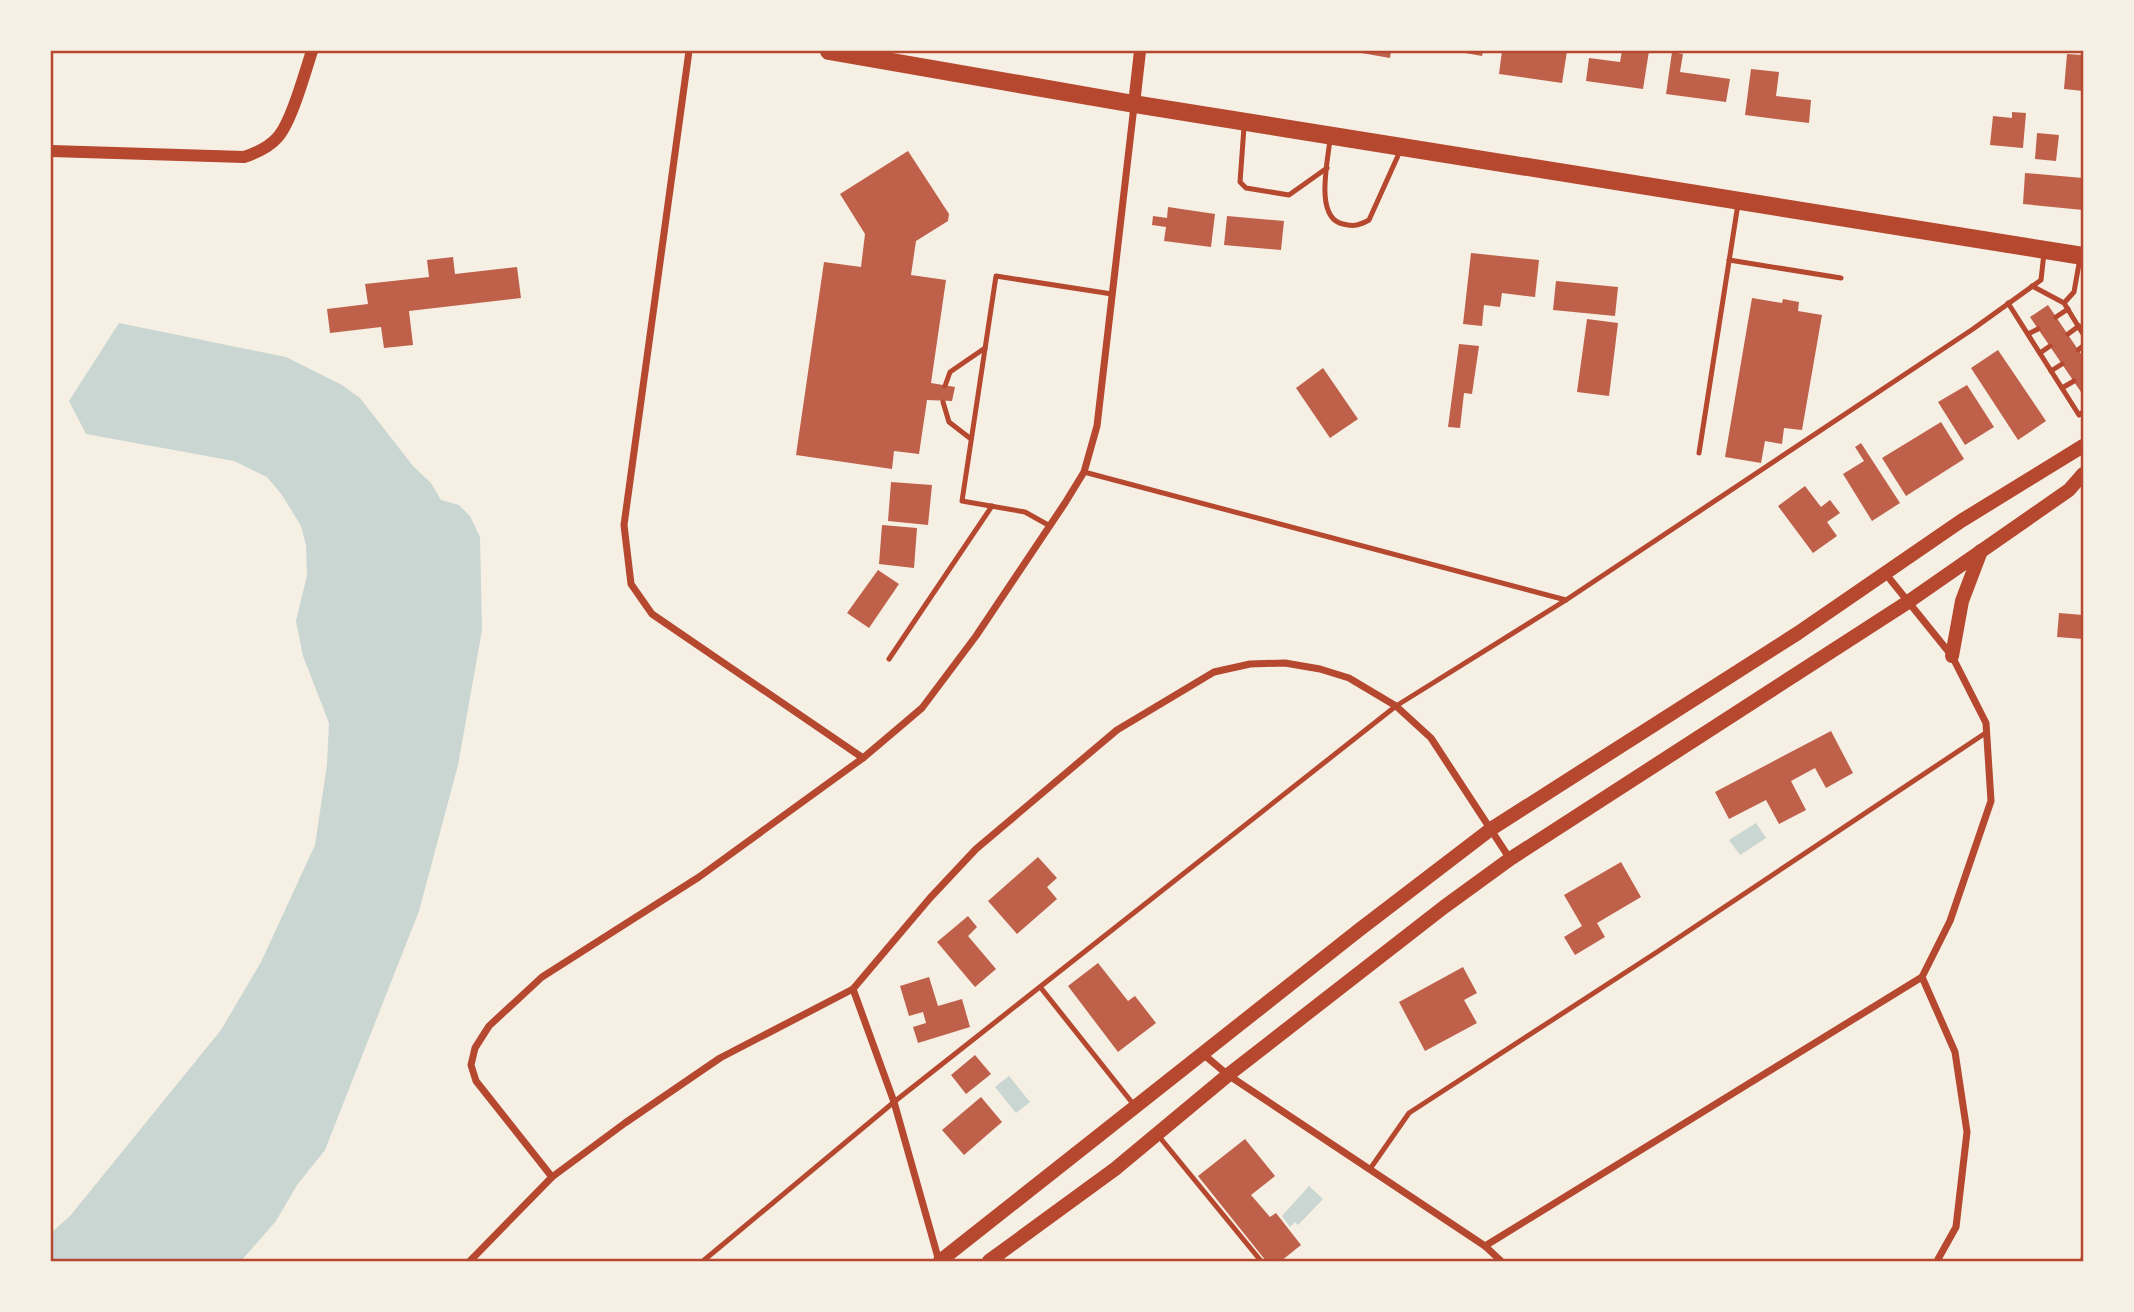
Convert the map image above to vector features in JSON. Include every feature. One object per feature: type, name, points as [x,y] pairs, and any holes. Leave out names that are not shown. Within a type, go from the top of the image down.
[{"type":"main road","points":[[829,51],[1134,104],[2082,256]]},
{"type":"main road","points":[[940,1261],[1359,930],[1492,829],[1798,633],[1961,521],[2083,446]]},
{"type":"main road","points":[[989,1261],[1115,1169],[1228,1075],[1510,859],[1908,602],[2069,490],[2083,474]]},
{"type":"main road","points":[[1952,656],[1962,601],[1981,551]]},
{"type":"street","points":[[51,151],[244,157],[263,150],[279,137],[291,112],[312,51]]},
{"type":"street","points":[[689,51],[624,525],[631,584],[652,614],[863,758]]},
{"type":"street","points":[[552,1177],[476,1081],[471,1065],[475,1048],[489,1026],[542,977],[699,877],[863,758],[922,708],[976,636],[1084,472],[1097,426],[1140,51]]},
{"type":"street","points":[[1485,1246],[1922,977],[1950,921],[1992,801],[1987,732],[1986,723],[1952,656],[1885,573]]},
{"type":"street","points":[[470,1261],[552,1177],[625,1123],[720,1058],[853,989],[930,898],[976,849],[1117,730],[1214,672],[1250,664],[1285,663],[1320,669],[1349,678],[1396,706],[1432,738],[1510,859]]},
{"type":"street","points":[[1922,977],[1955,1052],[1967,1132],[1956,1227],[1937,1261]]},
{"type":"street","points":[[853,989],[894,1102],[940,1261]]},
{"type":"street","points":[[1203,1054],[1228,1075],[1485,1246],[1501,1261]]},
{"type":"lane","points":[[1245,122],[1240,182],[1246,188],[1289,195],[1327,168]]},
{"type":"lane","points":[[1330,136],[1325,203],[1329,217],[1339,224],[1360,225],[1369,220],[1402,147]]},
{"type":"lane","points":[[1699,453],[1739,201]]},
{"type":"lane","points":[[703,1261],[894,1102],[1396,706],[1566,600],[1950,345],[2041,279],[2044,250]]},
{"type":"lane","points":[[2064,303],[2074,292],[2082,256]]},
{"type":"lane","points":[[1729,260],[1841,278]]},
{"type":"lane","points":[[1050,526],[1025,512],[962,501],[996,276],[1112,294]]},
{"type":"lane","points":[[2032,286],[2064,303],[2083,334]]},
{"type":"lane","points":[[2008,303],[2079,415],[2083,412]]},
{"type":"lane","points":[[2056,317],[2068,309]]},
{"type":"lane","points":[[2068,334],[2079,326]]},
{"type":"lane","points":[[2028,334],[2038,328]]},
{"type":"lane","points":[[2040,353],[2050,346]]},
{"type":"lane","points":[[945,386],[950,372],[985,348]]},
{"type":"lane","points":[[2051,371],[2062,364]]},
{"type":"lane","points":[[2062,388],[2074,381]]},
{"type":"lane","points":[[943,402],[949,422],[971,439]]},
{"type":"lane","points":[[1084,472],[1566,600]]},
{"type":"lane","points":[[889,659],[992,506]]},
{"type":"lane","points":[[1370,1169],[1409,1113],[1987,732]]},
{"type":"lane","points":[[1041,988],[1136,1108]]},
{"type":"lane","points":[[1157,1134],[1261,1261]]},
{"type":"shaded area","points":[[119,323],[286,357],[342,385],[360,398],[413,466],[431,483],[441,500],[459,505],[470,516],[480,537],[482,630],[458,765],[419,911],[325,1150],[297,1185],[276,1221],[241,1261],[51,1261],[51,1233],[70,1216],[221,1030],[261,962],[315,845],[327,765],[329,723],[303,656],[296,621],[307,575],[306,545],[301,526],[282,495],[267,477],[234,461],[86,434],[69,401]]},
{"type":"shaded area","points":[[1756,823],[1766,838],[1740,855],[1729,840]]},
{"type":"shaded area","points":[[1009,1076],[1030,1102],[1016,1113],[995,1087]]},
{"type":"shaded area","points":[[1309,1186],[1323,1199],[1298,1225],[1295,1222],[1290,1227],[1282,1216]]},
{"type":"building","points":[[1350,51],[1391,51],[1390,58]]},
{"type":"building","points":[[1454,51],[1483,51],[1482,56]]},
{"type":"building","points":[[1502,51],[1567,51],[1562,83],[1499,74]]},
{"type":"building","points":[[1622,51],[1649,51],[1643,89],[1586,81],[1589,58],[1620,62]]},
{"type":"building","points":[[1672,52],[1683,54],[1680,72],[1730,79],[1726,102],[1666,94]]},
{"type":"building","points":[[2067,54],[2083,55],[2083,91],[2064,89]]},
{"type":"building","points":[[1751,69],[1779,72],[1776,96],[1811,100],[1809,123],[1745,115]]},
{"type":"building","points":[[2012,112],[2026,113],[2023,148],[1990,145],[1993,116],[2012,118]]},
{"type":"building","points":[[2037,133],[2059,135],[2056,161],[2035,159]]},
{"type":"building","points":[[908,151],[949,214],[948,221],[916,241],[911,275],[946,280],[931,383],[955,387],[952,401],[927,400],[919,454],[894,451],[892,469],[796,455],[824,262],[861,267],[865,234],[840,194]]},
{"type":"building","points":[[2025,173],[2083,178],[2083,210],[2023,204]]},
{"type":"building","points":[[1168,207],[1215,214],[1211,247],[1164,241],[1166,227],[1152,225],[1153,216],[1167,218]]},
{"type":"building","points":[[1227,216],[1284,221],[1281,250],[1224,245]]},
{"type":"building","points":[[1471,253],[1539,260],[1535,297],[1502,293],[1500,307],[1484,305],[1482,326],[1463,324]]},
{"type":"building","points":[[453,257],[455,274],[517,267],[521,298],[409,311],[413,345],[384,348],[381,327],[330,333],[327,309],[368,304],[365,284],[429,277],[427,260]]},
{"type":"building","points":[[1556,281],[1618,287],[1615,316],[1553,310]]},
{"type":"building","points":[[1752,298],[1782,303],[1783,299],[1799,302],[1798,311],[1822,315],[1802,430],[1784,428],[1782,444],[1765,441],[1761,463],[1725,457]]},
{"type":"building","points":[[2048,305],[2083,357],[2083,395],[2030,317]]},
{"type":"building","points":[[1587,319],[1618,323],[1609,396],[1577,392]]},
{"type":"building","points":[[1459,344],[1479,346],[1472,394],[1464,393],[1460,428],[1448,427]]},
{"type":"building","points":[[1998,350],[2046,421],[2018,440],[1971,368]]},
{"type":"building","points":[[1323,368],[1358,419],[1330,438],[1296,388]]},
{"type":"building","points":[[1967,385],[1994,427],[1965,445],[1938,402]]},
{"type":"building","points":[[1941,422],[1964,459],[1906,496],[1882,458]]},
{"type":"building","points":[[1861,443],[1900,503],[1872,521],[1843,474],[1864,461],[1855,447]]},
{"type":"building","points":[[891,482],[932,485],[928,525],[888,521]]},
{"type":"building","points":[[1805,486],[1821,507],[1830,500],[1840,513],[1827,522],[1837,536],[1813,553],[1778,506]]},
{"type":"building","points":[[882,525],[917,528],[914,568],[879,564]]},
{"type":"building","points":[[878,570],[899,584],[869,628],[847,613]]},
{"type":"building","points":[[2059,613],[2083,615],[2083,639],[2057,637]]},
{"type":"building","points":[[1831,731],[1853,773],[1826,788],[1815,768],[1791,781],[1806,810],[1779,824],[1766,800],[1729,819],[1715,792]]},
{"type":"building","points":[[1038,857],[1057,878],[1047,887],[1057,899],[1017,934],[988,901]]},
{"type":"building","points":[[1621,862],[1641,897],[1597,923],[1605,937],[1575,955],[1564,937],[1582,926],[1564,895]]},
{"type":"building","points":[[968,916],[977,927],[968,936],[996,969],[975,987],[937,942]]},
{"type":"building","points":[[1098,963],[1128,1001],[1135,996],[1156,1023],[1118,1052],[1068,986]]},
{"type":"building","points":[[1463,967],[1477,993],[1464,1000],[1477,1023],[1425,1051],[1399,1002]]},
{"type":"building","points":[[929,977],[938,1006],[962,999],[970,1027],[918,1043],[913,1027],[926,1023],[923,1012],[909,1016],[900,986]]},
{"type":"building","points":[[975,1055],[991,1074],[966,1094],[951,1075]]},
{"type":"building","points":[[981,1097],[1002,1122],[964,1155],[942,1130]]},
{"type":"building","points":[[1245,1139],[1275,1176],[1251,1195],[1270,1217],[1276,1213],[1301,1245],[1281,1261],[1266,1261],[1198,1176]]}]
